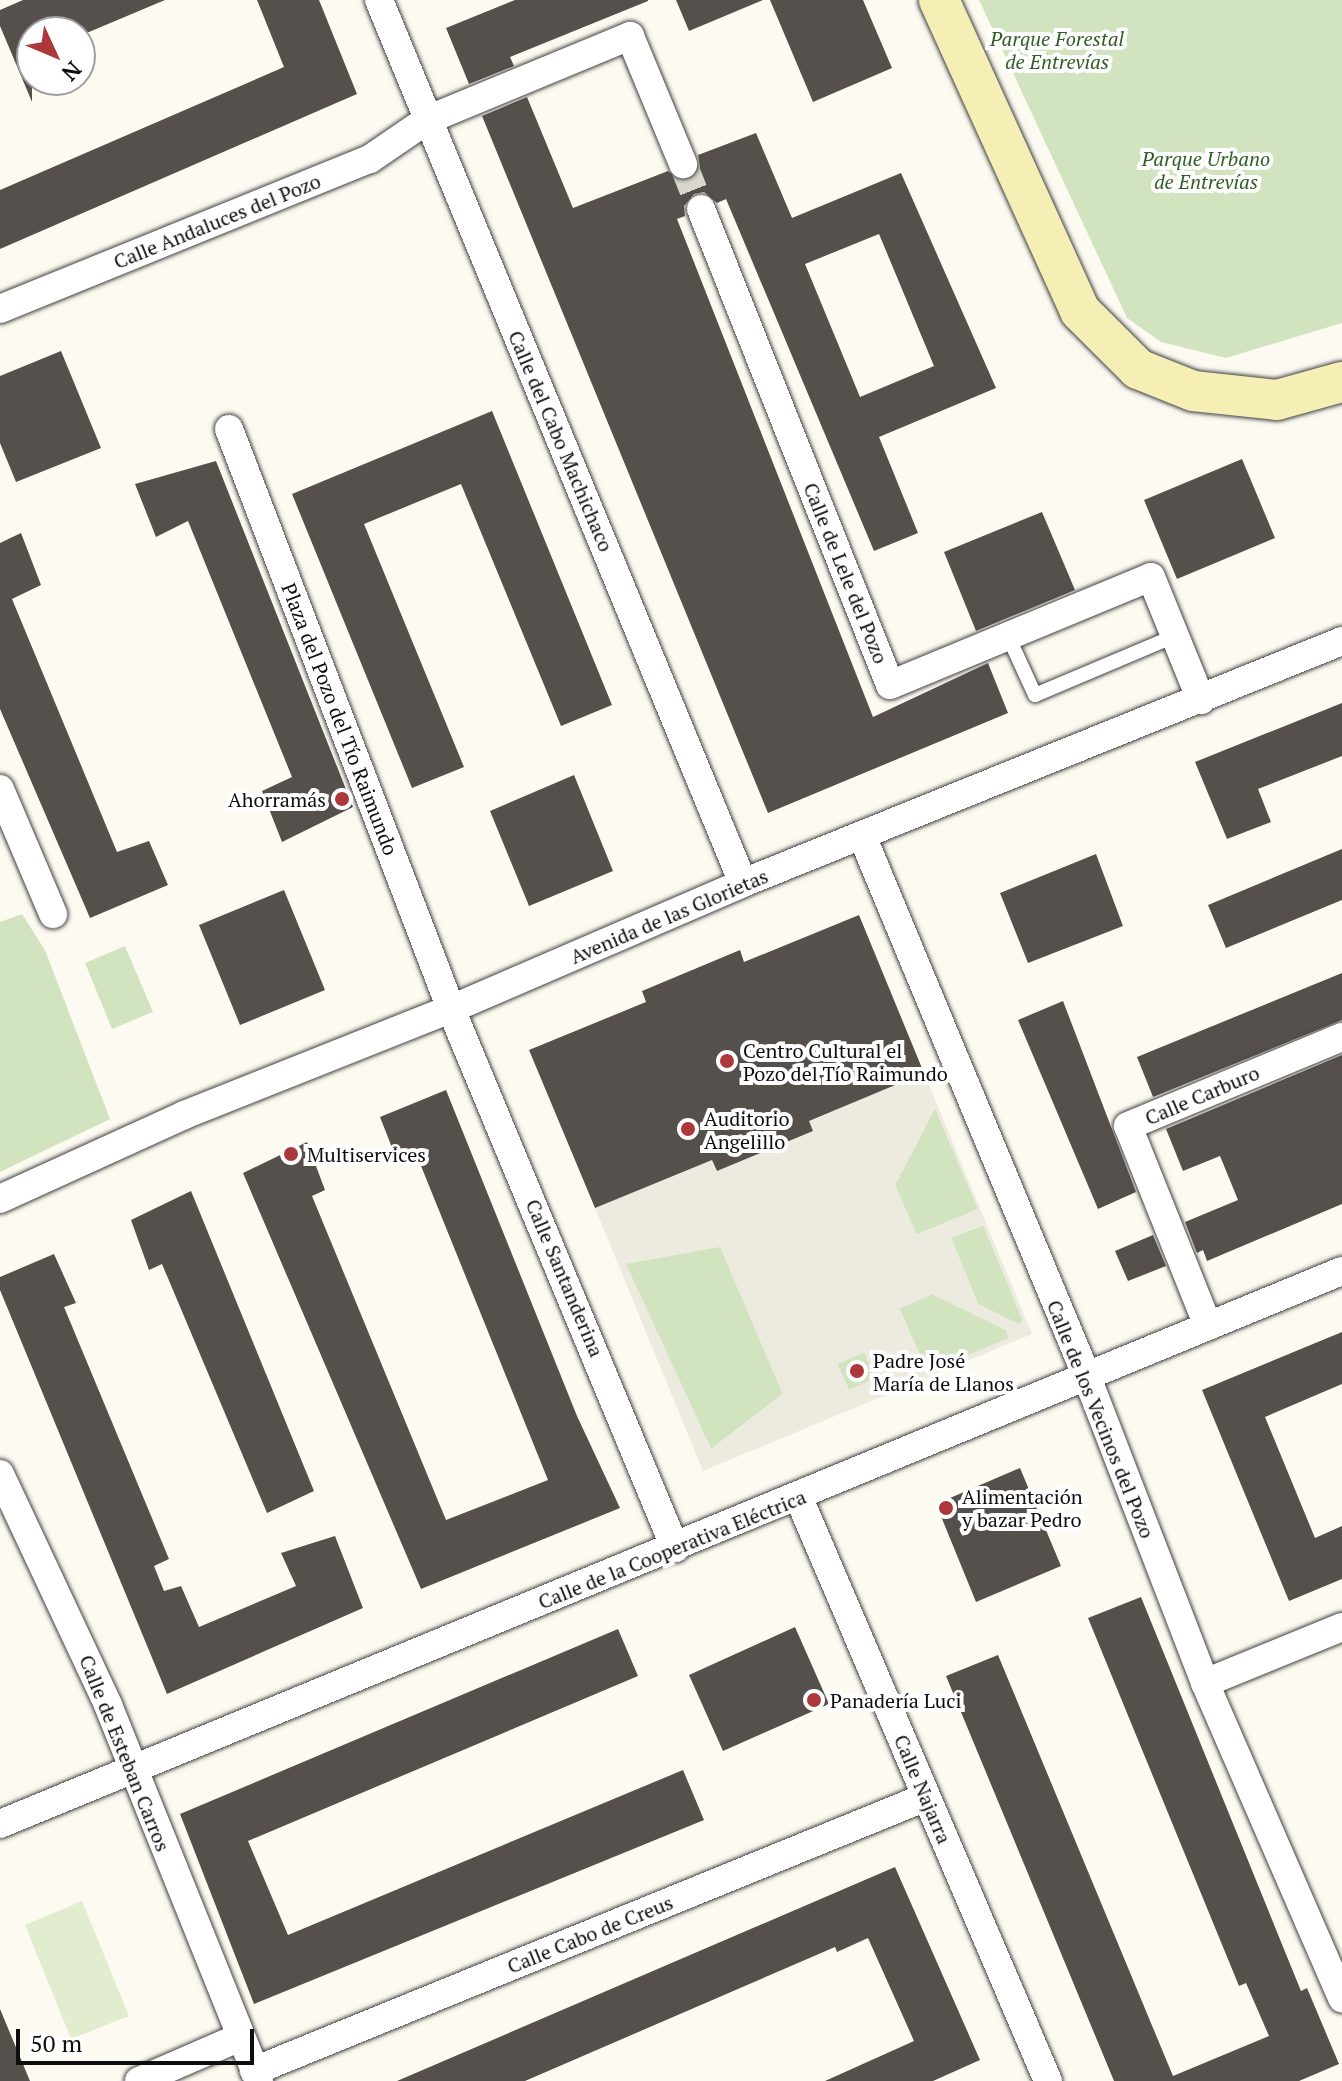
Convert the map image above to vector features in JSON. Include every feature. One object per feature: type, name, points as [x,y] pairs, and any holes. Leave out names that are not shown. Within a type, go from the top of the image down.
[{"type":"street","name":"Calle del Cabo Machichaco","points":[[379,0],[743,883]]},
{"type":"street","points":[[939,0],[1080,311],[1138,369],[1193,391],[1277,400],[1342,382]]},
{"type":"street","points":[[427,120],[630,36],[683,164]]},
{"type":"street","name":"Calle Andaluces del Pozo","points":[[0,309],[370,159],[427,120]]},
{"type":"street","name":"Calle de Lele del Pozo","points":[[701,209],[890,685],[1151,577],[1201,700]]},
{"type":"street","name":"Plaza del Pozo del Tío Raimundo","points":[[229,429],[451,1009]]},
{"type":"street","name":"Avenida de las Glorietas","points":[[0,1199],[184,1115],[451,1009],[743,883],[863,838],[1342,641]]},
{"type":"street","points":[[0,789],[53,914]]},
{"type":"street","name":"Calle de los Vecinos del Pozo","points":[[863,838],[1087,1377],[1205,1683],[1342,1998]]},
{"type":"street","name":"Calle Santanderina","points":[[451,1009],[675,1548]]},
{"type":"street","name":"Calle Carburo","points":[[1208,1326],[1128,1126],[1342,1037]]},
{"type":"street","name":"Calle de la Cooperativa Eléctrica","points":[[0,1824],[1342,1271]]},
{"type":"street","name":"Calle de Esteban Carros","points":[[0,1474],[69,1616],[256,2076]]},
{"type":"street","name":"Calle Najarra","points":[[798,1496],[1048,2081]]},
{"type":"street","points":[[1205,1683],[1342,1627]]},
{"type":"street","name":"Calle Cabo de Creus","points":[[256,2076],[926,1797]]},
{"type":"street","points":[[139,2081],[240,2037]]},
{"type":"lane","points":[[1008,636],[1035,695],[1175,636]]},
{"type":"green space","name":"Parque Urbano de Entrevías","points":[[979,0],[1342,0],[1342,323],[1226,358],[1161,342],[1127,318]]},
{"type":"green space","points":[[22,914],[45,950],[110,1119],[0,1172],[0,922]]},
{"type":"green space","points":[[125,946],[153,1012],[112,1029],[85,963]]},
{"type":"green space","points":[[935,1108],[978,1209],[916,1235],[895,1185]]},
{"type":"green space","points":[[984,1225],[1023,1321],[1018,1324],[978,1304],[951,1238]]},
{"type":"green space","points":[[720,1246],[783,1394],[711,1449],[625,1263]]},
{"type":"green space","points":[[932,1294],[1006,1330],[1009,1338],[928,1373],[899,1308]]},
{"type":"green space","points":[[864,1352],[876,1378],[849,1390],[837,1364]]},
{"type":"green space","points":[[82,1901],[129,2016],[71,2039],[25,1925]]},
{"type":"shaded area","points":[[924,1073],[1032,1334],[703,1471],[595,1208],[712,1160],[717,1171],[813,1131],[809,1121]],"holes":[[[935,1108],[978,1209],[917,1235],[895,1185]],[[983,1225],[1023,1321],[1018,1324],[978,1304],[951,1238]],[[720,1247],[783,1394],[711,1449],[626,1264]],[[932,1294],[1006,1330],[1009,1338],[928,1373],[899,1309]],[[864,1352],[875,1378],[849,1390],[837,1364]]]},
{"type":"building","points":[[23,0],[165,0],[96,29],[96,16],[16,16],[16,64],[0,26],[0,10]]},
{"type":"building","points":[[257,0],[319,0],[357,94],[0,249],[0,190],[284,67]]},
{"type":"building","points":[[515,0],[648,1],[510,57],[514,66],[469,84],[446,28]]},
{"type":"building","points":[[676,0],[763,0],[689,31]]},
{"type":"building","points":[[770,0],[863,0],[892,68],[813,102]]},
{"type":"building","points":[[527,97],[573,208],[668,171],[680,181],[690,179],[700,167],[698,155],[756,133],[792,218],[901,173],[996,388],[879,437],[918,533],[874,551],[726,199],[717,203],[704,192],[694,194],[684,206],[685,216],[677,219],[873,717],[988,663],[1008,713],[768,813],[482,116]],"holes":[[[879,234],[934,366],[860,397],[805,264]]]},
{"type":"building","points":[[61,351],[101,448],[16,482],[0,443],[0,376]]},
{"type":"building","points":[[492,411],[612,705],[561,726],[461,484],[364,524],[464,767],[412,788],[292,494]]},
{"type":"building","points":[[1242,459],[1275,538],[1177,579],[1144,500]]},
{"type":"building","points":[[216,461],[353,807],[282,842],[262,791],[292,777],[188,521],[156,537],[135,484]]},
{"type":"building","points":[[1042,512],[1075,590],[976,631],[944,552]]},
{"type":"building","points":[[21,533],[41,585],[12,599],[117,852],[149,841],[168,885],[90,918],[0,709],[0,543]]},
{"type":"building","points":[[1342,703],[1342,756],[1258,789],[1271,822],[1227,839],[1195,762]]},
{"type":"building","points":[[574,775],[613,871],[529,906],[490,811]]},
{"type":"building","points":[[1342,849],[1342,900],[1226,948],[1208,905]]},
{"type":"building","points":[[1096,854],[1123,926],[1028,963],[1000,893]]},
{"type":"building","points":[[284,890],[325,990],[240,1025],[199,925]]},
{"type":"building","name":"Centro Cultural el Pozo del Tío Raimundo","points":[[859,915],[924,1073],[809,1121],[813,1131],[717,1171],[712,1160],[595,1208],[529,1050],[646,1002],[642,991],[740,950],[744,962]]},
{"type":"building","points":[[1342,973],[1342,1020],[1153,1097],[1137,1057]]},
{"type":"building","points":[[1063,1001],[1136,1192],[1098,1209],[1018,1020]]},
{"type":"building","points":[[1342,1055],[1342,1204],[1207,1261],[1203,1250],[1197,1253],[1185,1222],[1238,1200],[1220,1156],[1183,1171],[1166,1129]]},
{"type":"building","points":[[446,1090],[577,1416],[620,1508],[421,1589],[243,1173],[307,1142],[325,1190],[312,1196],[446,1520],[548,1480],[417,1156],[398,1163],[380,1117]]},
{"type":"building","points":[[191,1191],[314,1491],[267,1513],[162,1264],[149,1270],[131,1220]]},
{"type":"building","points":[[1153,1235],[1166,1266],[1128,1281],[1115,1251]]},
{"type":"building","points":[[54,1254],[76,1303],[64,1307],[169,1559],[154,1566],[164,1591],[181,1586],[199,1627],[296,1586],[281,1553],[335,1536],[363,1608],[167,1694],[0,1290],[0,1277]]},
{"type":"building","points":[[1342,1332],[1342,1384],[1265,1417],[1315,1538],[1342,1526],[1342,1579],[1289,1601],[1202,1390]]},
{"type":"building","points":[[1020,1468],[1061,1566],[976,1602],[936,1504]]},
{"type":"building","points":[[1141,1597],[1301,1991],[1307,1988],[1339,2064],[1299,2081],[1114,2081],[946,1676],[998,1655],[1173,2076],[1269,2036],[1246,1983],[1239,1986],[1088,1618]]},
{"type":"building","points":[[795,1627],[829,1704],[723,1751],[689,1675]]},
{"type":"building","points":[[618,1629],[638,1676],[248,1841],[288,1935],[683,1770],[704,1820],[254,2004],[180,1814]]},
{"type":"building","points":[[895,1867],[980,2060],[933,2081],[825,2081],[914,2041],[868,1938],[837,1952],[835,1947],[525,2081],[397,2081]]},
{"type":"building","points":[[0,2009],[30,2081],[0,2081]]},
{"type":"tunnel","points":[[683,164],[701,209]]},
{"type":"place","name":"Ahorramás","points":[[342,799]]},
{"type":"place","name":"Centro Cultural el Pozo del Tío Raimundo","points":[[727,1061]]},
{"type":"place","name":"Auditorio Angelillo","points":[[688,1129]]},
{"type":"place","name":"Multiservices","points":[[291,1154]]},
{"type":"place","name":"Padre José María de Llanos","points":[[857,1371]]},
{"type":"place","name":"Alimentación y bazar Pedro","points":[[946,1508]]},
{"type":"place","name":"Panadería Luci","points":[[814,1700]]},
{"type":"park label","name":"Parque Forestal de Entrevías","points":[[1057,50]]}]
